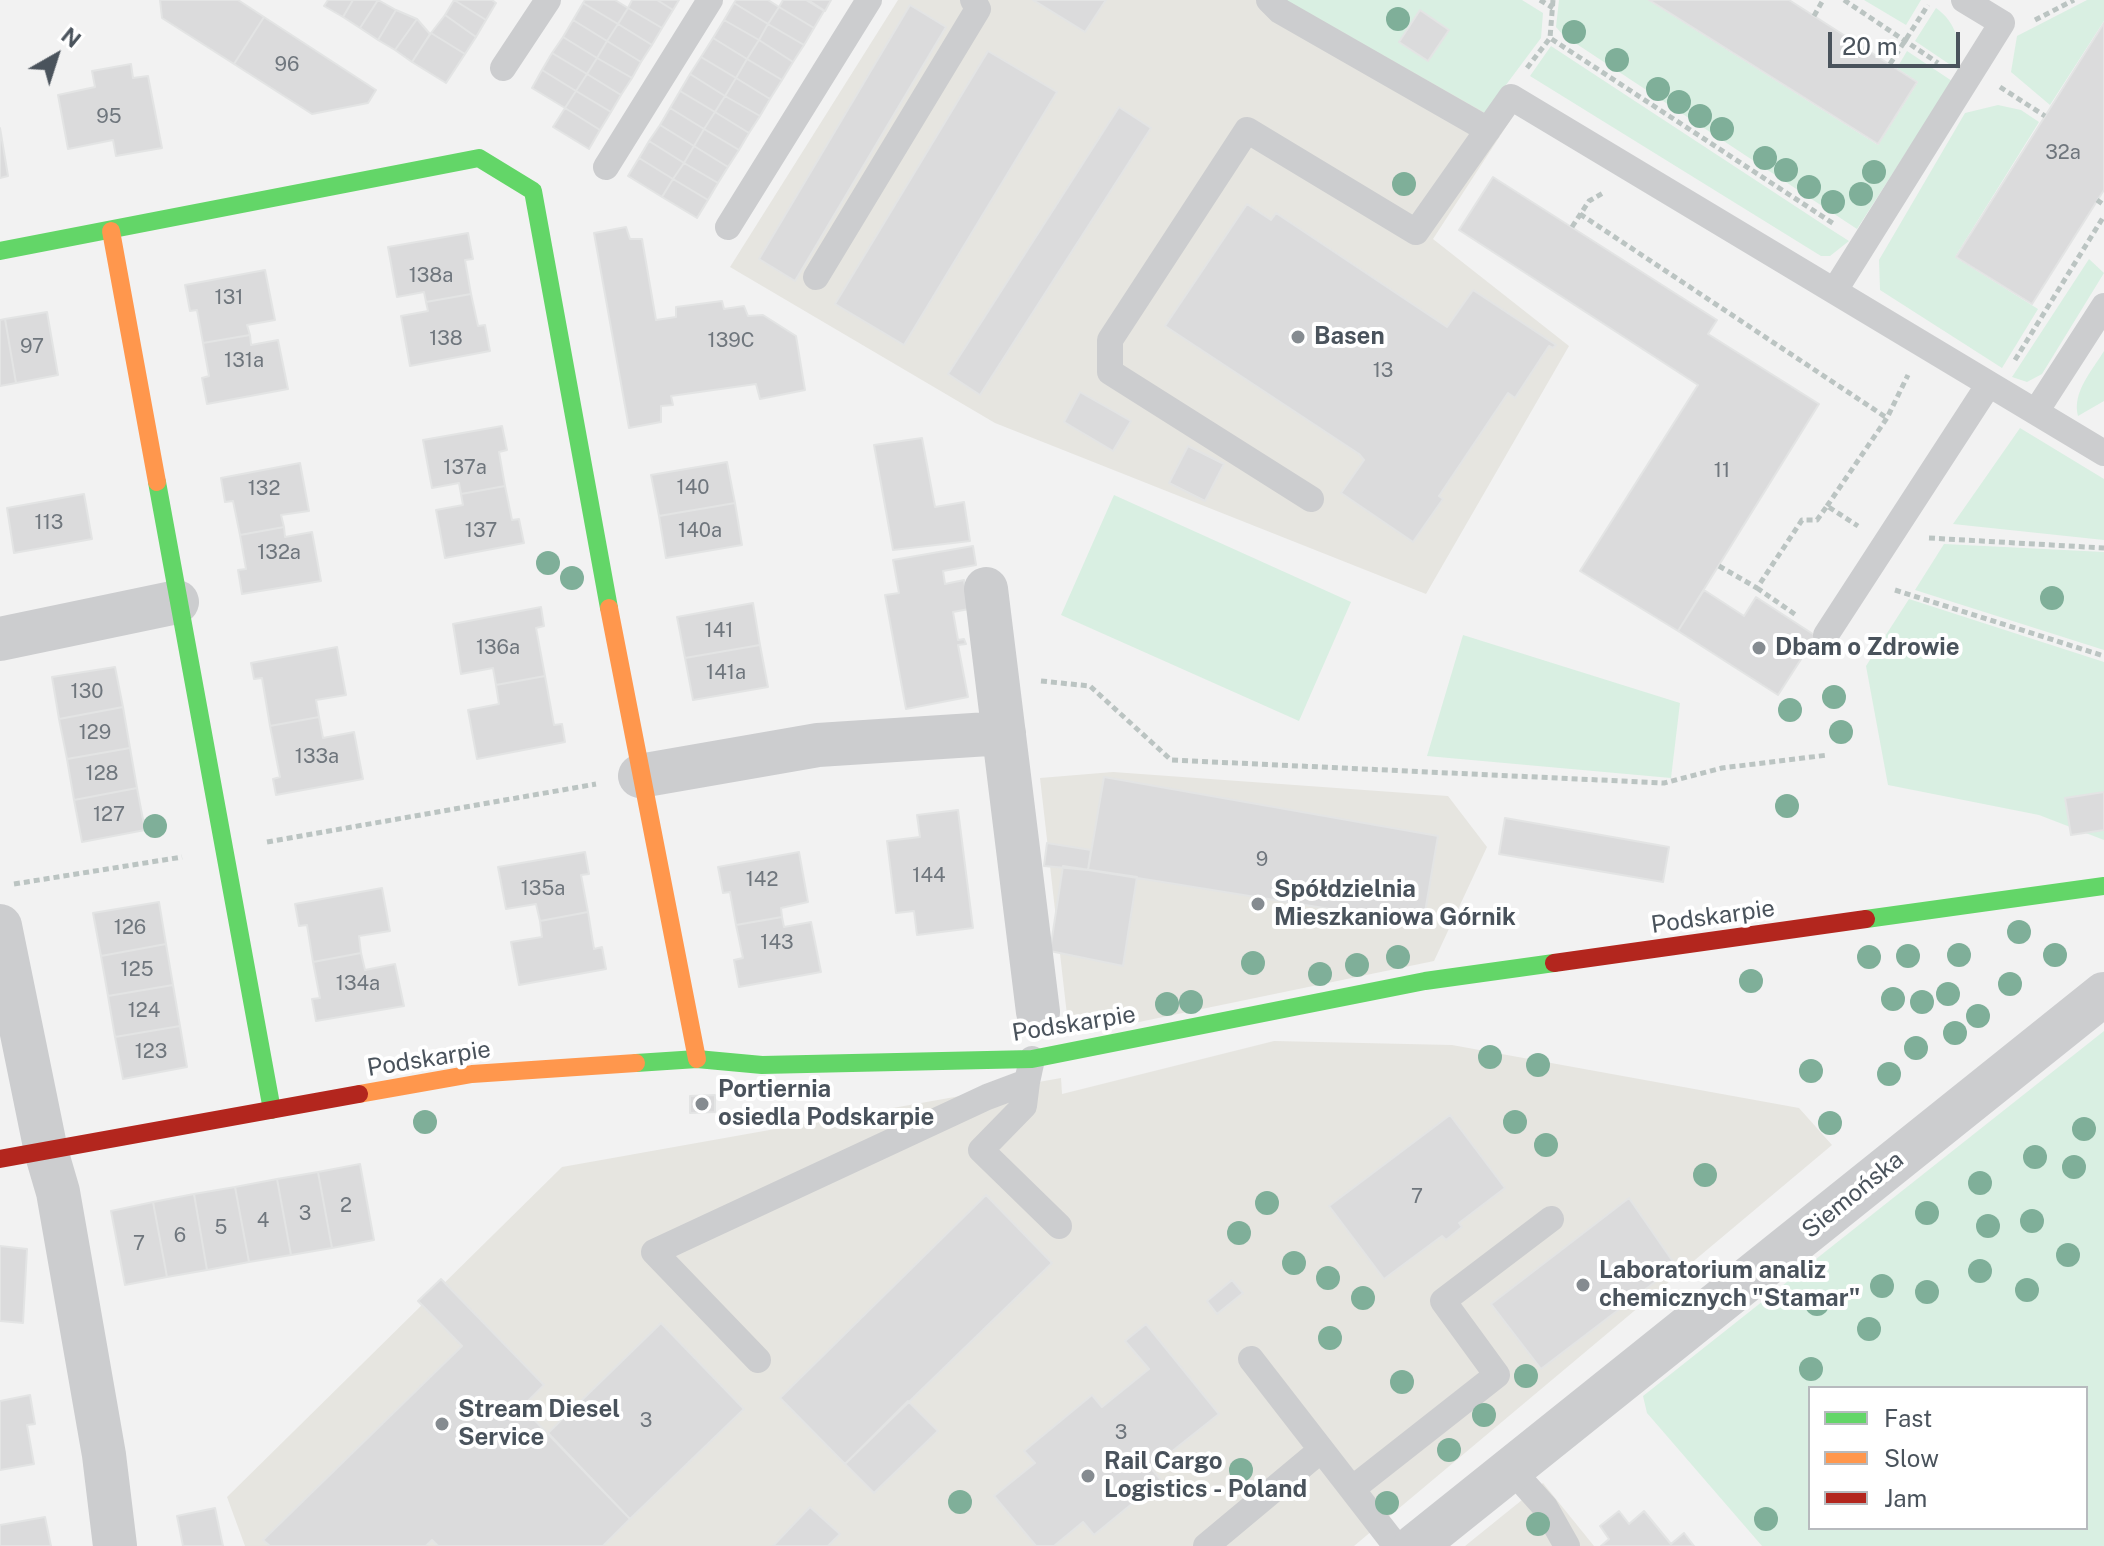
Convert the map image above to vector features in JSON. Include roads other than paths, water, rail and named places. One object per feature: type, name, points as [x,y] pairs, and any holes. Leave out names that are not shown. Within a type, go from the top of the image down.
[{"type":"street","points":[[0,251],[479,158],[533,191],[640,776],[697,1059]]},
{"type":"street","points":[[111,231],[272,1110]]},
{"type":"street","points":[[986,589],[1023,911],[1038,1012]]},
{"type":"street","points":[[0,639],[177,602]]},
{"type":"street","points":[[640,776],[818,745],[1004,733]]},
{"type":"street","name":"Podskarpie","points":[[0,1159],[472,1074],[697,1059],[762,1065],[1029,1071],[1425,981],[2104,886]]},
{"type":"street","points":[[0,926],[46,1151],[58,1192],[88,1360],[115,1546]]},
{"type":"street","name":"Siemońska","points":[[1415,1546],[2104,994]]},
{"type":"lane","points":[[503,68],[548,0]]},
{"type":"lane","points":[[606,167],[710,0]]},
{"type":"lane","points":[[728,227],[869,0]]},
{"type":"lane","points":[[816,277],[978,9],[973,0]]},
{"type":"lane","points":[[1269,0],[1280,11],[1488,130]]},
{"type":"lane","points":[[1835,290],[2002,23],[1964,0]]},
{"type":"lane","points":[[1311,499],[1110,372],[1110,340],[1247,130],[1416,232],[1511,97],[2104,453]]},
{"type":"lane","points":[[2037,410],[2104,306]]},
{"type":"lane","points":[[1826,635],[1890,535],[1993,386]]},
{"type":"lane","points":[[1029,1071],[1024,1106],[981,1150],[1059,1226]]},
{"type":"lane","points":[[758,1360],[654,1252],[987,1097],[1029,1071]]},
{"type":"lane","points":[[1352,1489],[1497,1375],[1443,1301],[1551,1219]]},
{"type":"lane","points":[[1251,1359],[1396,1546]]},
{"type":"lane","points":[[1206,1546],[1321,1450]]},
{"type":"lane","points":[[1511,1469],[1545,1507],[1567,1546]]},
{"type":"place","name":"Basen","points":[[1298,337]]},
{"type":"place","name":"Dbam o Zdrowie","points":[[1759,648]]},
{"type":"place","name":"Spółdzielnia Mieszkaniowa Górnik","points":[[1258,904]]},
{"type":"place","name":"Portiernia osiedla Podskarpie","points":[[702,1104]]},
{"type":"place","name":"Laboratorium analiz chemicznych \"Stamar\"","points":[[1583,1285]]},
{"type":"place","name":"Stream Diesel Service","points":[[442,1424]]},
{"type":"place","name":"Rail Cargo Logistics - Poland","points":[[1088,1476]]}]
